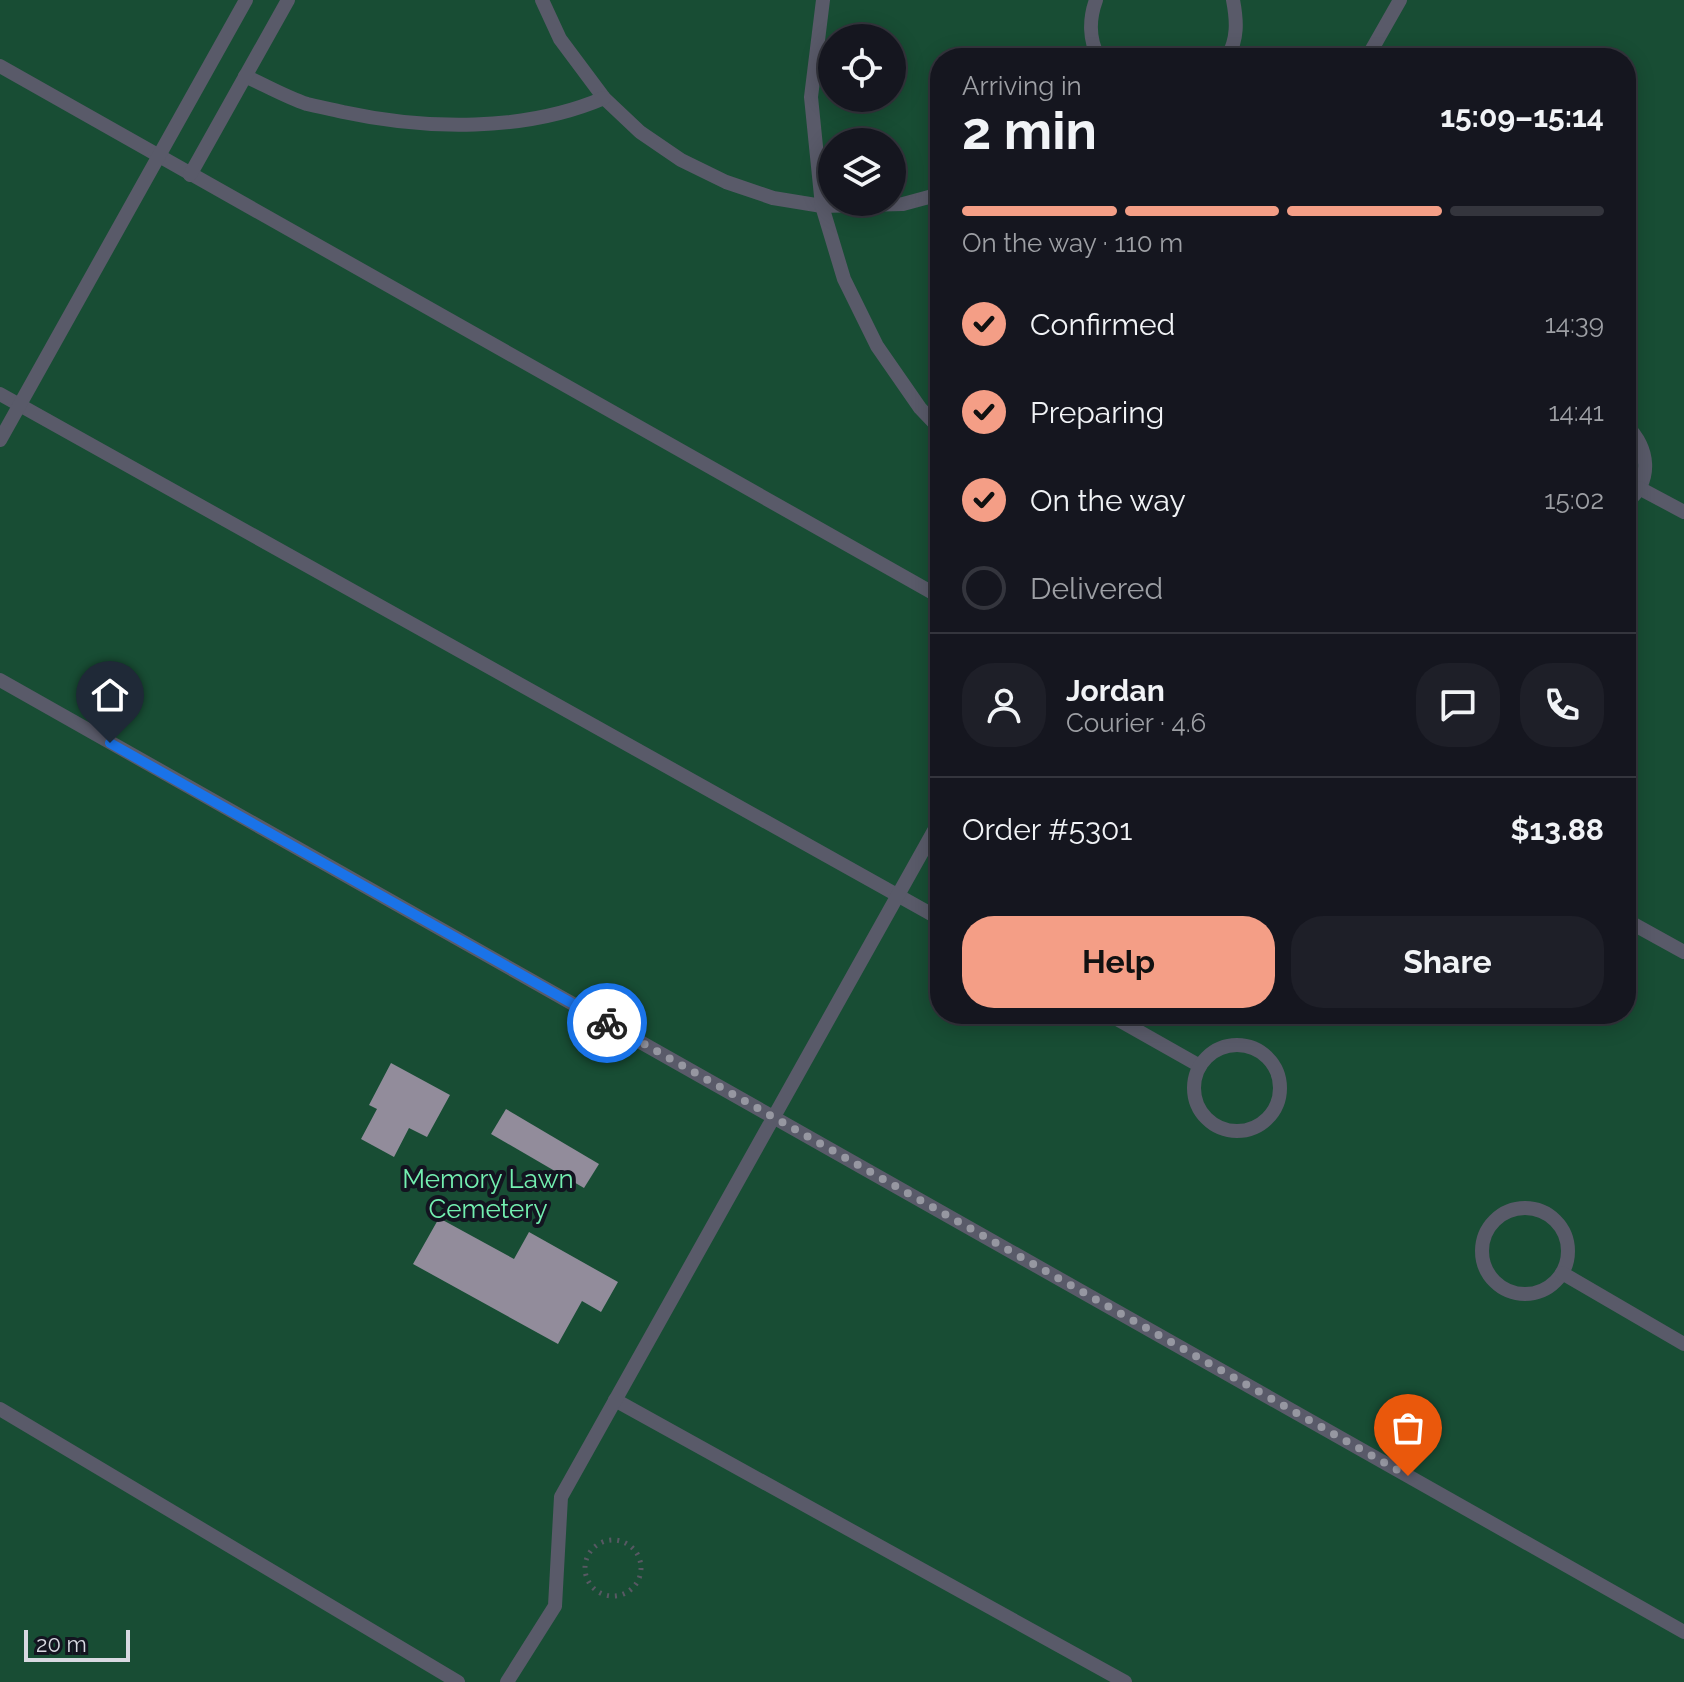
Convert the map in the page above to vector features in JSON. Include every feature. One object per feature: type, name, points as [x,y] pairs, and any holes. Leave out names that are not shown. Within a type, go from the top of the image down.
[{"type":"lane","points":[[0,440],[246,0]]},
{"type":"lane","points":[[190,175],[288,0]]},
{"type":"lane","points":[[542,0],[560,39],[604,98],[640,132],[681,160],[726,182],[773,198],[818,205]]},
{"type":"lane","points":[[818,166],[811,97],[823,0]]},
{"type":"lane","points":[[1094,48],[1091,31],[1096,0]]},
{"type":"lane","points":[[1233,0],[1237,23],[1233,48]]},
{"type":"lane","points":[[1373,48],[1400,0]]},
{"type":"lane","points":[[0,66],[930,591]]},
{"type":"lane","points":[[245,76],[306,104],[384,121],[466,126],[554,115],[604,98]]},
{"type":"lane","points":[[906,203],[930,197]]},
{"type":"lane","points":[[825,216],[844,279],[877,346],[930,418]]},
{"type":"lane","points":[[0,394],[930,913]]},
{"type":"lane","points":[[1636,436],[1645,454],[1645,472],[1636,491]]},
{"type":"lane","points":[[1639,488],[1684,512]]},
{"type":"lane","points":[[0,680],[1684,1632]]},
{"type":"lane","points":[[507,1682],[555,1606],[561,1497],[930,838]]},
{"type":"lane","points":[[1636,926],[1684,952]]},
{"type":"lane","points":[[1126,1024],[1200,1066]]},
{"type":"lane","points":[[1233,1045],[1259,1051],[1269,1059],[1276,1071],[1279,1084],[1274,1109],[1265,1120],[1240,1131],[1215,1125],[1197,1105],[1195,1079],[1200,1066],[1208,1055],[1219,1048],[1233,1045]]},
{"type":"lane","points":[[1534,1209],[1546,1214],[1557,1222],[1564,1234],[1567,1260],[1562,1273],[1554,1283],[1530,1294],[1516,1294],[1503,1289],[1486,1269],[1482,1256],[1488,1230],[1496,1219],[1507,1212],[1534,1209]]},
{"type":"lane","points":[[1562,1273],[1684,1344]]},
{"type":"lane","points":[[615,1400],[1125,1682]]},
{"type":"lane","points":[[0,1409],[458,1682]]},
{"type":"path","points":[[616,1540],[634,1550],[640,1560],[640,1571],[630,1590],[610,1596],[599,1593],[591,1586],[585,1565],[595,1546],[616,1540]]},
{"type":"green space","name":"Memory Lawn Cemetery","points":[[0,0],[1684,0],[1684,1682],[0,1682]]},
{"type":"building","points":[[391,1063],[450,1095],[427,1137],[409,1128],[394,1157],[361,1139],[377,1109],[369,1105]]},
{"type":"building","points":[[506,1109],[599,1164],[584,1188],[491,1134]]},
{"type":"building","points":[[439,1218],[514,1259],[529,1232],[618,1282],[601,1312],[582,1301],[558,1344],[413,1264]]},
{"type":"way so far","points":[[607,1023],[1408,1476]]},
{"type":"route","points":[[110,743],[607,1023]]}]
